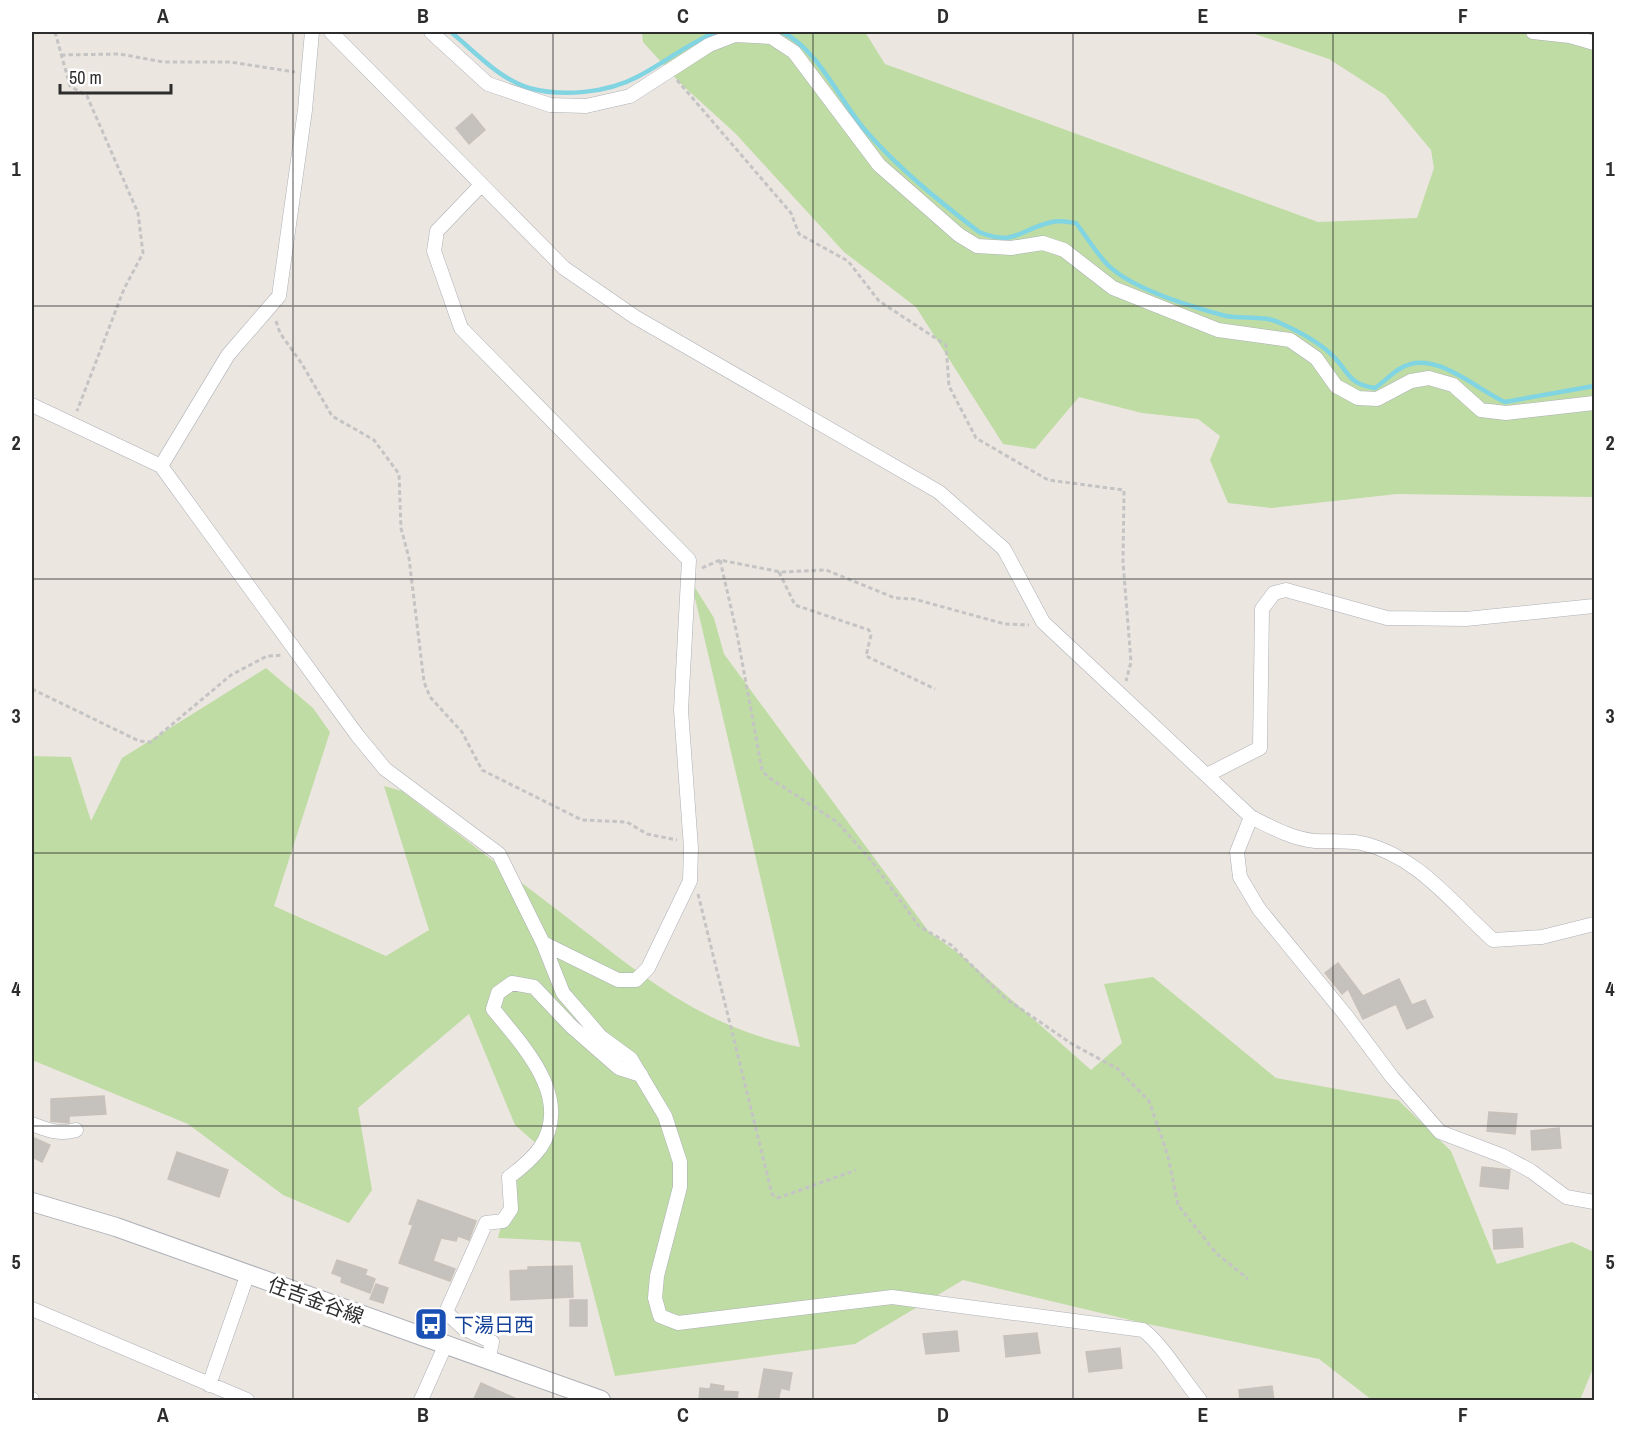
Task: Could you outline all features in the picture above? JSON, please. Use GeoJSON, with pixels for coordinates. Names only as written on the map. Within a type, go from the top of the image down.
{"type":"FeatureCollection","features":[{"type":"Feature","properties":{"kind":"main road","name":"住吉金谷線"},"geometry":{"type":"LineString","coordinates":[[32,1202],[116,1227],[247,1276],[601,1401]]}},
{"type":"Feature","properties":{"kind":"street"},"geometry":{"type":"LineString","coordinates":[[161,466],[228,355],[279,296],[312,32]]}},
{"type":"Feature","properties":{"kind":"street"},"geometry":{"type":"LineString","coordinates":[[331,32],[564,268],[627,310],[939,492],[1004,549],[1043,622],[1251,817],[1284,833],[1312,841],[1361,843],[1396,856],[1422,871],[1493,940],[1542,937],[1594,924]]}},
{"type":"Feature","properties":{"kind":"street"},"geometry":{"type":"LineString","coordinates":[[431,32],[488,84],[550,105],[586,106],[630,96],[709,45],[735,34],[771,38],[794,52],[879,165],[959,235],[977,246],[1011,248],[1043,243],[1064,250],[1104,282],[1124,292],[1218,330],[1290,340],[1316,358],[1336,386],[1358,398],[1377,399],[1411,381],[1429,378],[1453,385],[1481,410],[1498,412],[1594,403]]}},
{"type":"Feature","properties":{"kind":"street"},"geometry":{"type":"LineString","coordinates":[[1533,32],[1570,36],[1594,43]]}},
{"type":"Feature","properties":{"kind":"street"},"geometry":{"type":"LineString","coordinates":[[481,185],[437,231],[434,251],[461,328],[680,548],[689,560],[681,710],[690,840],[690,881],[648,968],[636,980],[618,980],[543,943]]}},
{"type":"Feature","properties":{"kind":"street"},"geometry":{"type":"LineString","coordinates":[[32,405],[161,466],[297,655],[385,769],[499,854],[543,943],[563,993],[601,1037],[632,1059],[665,1116],[680,1162],[680,1186],[657,1276],[654,1298],[660,1316],[678,1323],[892,1297],[1143,1330],[1155,1339],[1178,1374],[1200,1401]]}},
{"type":"Feature","properties":{"kind":"street"},"geometry":{"type":"LineString","coordinates":[[1207,775],[1260,748],[1262,609],[1274,592],[1286,590],[1388,618],[1466,620],[1594,606]]}},
{"type":"Feature","properties":{"kind":"street"},"geometry":{"type":"LineString","coordinates":[[1251,817],[1237,852],[1240,877],[1259,909],[1348,1018],[1392,1077],[1440,1132],[1503,1156],[1531,1171],[1566,1197],[1594,1202]]}},
{"type":"Feature","properties":{"kind":"street"},"geometry":{"type":"LineString","coordinates":[[488,1361],[492,1342],[463,1328],[446,1312],[486,1223],[503,1221],[511,1209],[509,1178],[541,1147],[550,1121],[551,1101],[545,1081],[529,1054],[493,1009],[498,993],[512,983],[534,987],[571,1026],[619,1068],[641,1075]]}},
{"type":"Feature","properties":{"kind":"street"},"geometry":{"type":"LineString","coordinates":[[32,1124],[49,1132],[67,1133],[76,1130]]}},
{"type":"Feature","properties":{"kind":"street"},"geometry":{"type":"LineString","coordinates":[[209,1385],[247,1276]]}},
{"type":"Feature","properties":{"kind":"street"},"geometry":{"type":"LineString","coordinates":[[32,1309],[247,1401]]}},
{"type":"Feature","properties":{"kind":"street"},"geometry":{"type":"LineString","coordinates":[[421,1401],[444,1346]]}},
{"type":"Feature","properties":{"kind":"path"},"geometry":{"type":"LineString","coordinates":[[55,32],[70,86],[87,96],[138,213],[144,253],[124,289],[72,423]]}},
{"type":"Feature","properties":{"kind":"path"},"geometry":{"type":"LineString","coordinates":[[61,55],[120,54],[163,62],[230,62],[308,75]]}},
{"type":"Feature","properties":{"kind":"path"},"geometry":{"type":"LineString","coordinates":[[670,71],[791,213],[799,234],[848,261],[879,301],[946,345],[950,386],[976,438],[1048,480],[1124,490],[1123,562],[1131,662],[1122,698]]}},
{"type":"Feature","properties":{"kind":"path"},"geometry":{"type":"LineString","coordinates":[[271,306],[280,333],[302,364],[332,416],[374,440],[399,474],[401,528],[409,558],[424,682],[430,698],[462,732],[482,770],[582,820],[627,822],[647,834],[668,840],[690,840]]}},
{"type":"Feature","properties":{"kind":"path"},"geometry":{"type":"LineString","coordinates":[[688,568],[702,568],[720,560],[779,572],[826,570],[896,598],[914,599],[1005,624],[1049,627]]}},
{"type":"Feature","properties":{"kind":"path"},"geometry":{"type":"LineString","coordinates":[[720,560],[741,652],[762,770],[768,777],[837,822],[870,859],[918,926],[951,945],[1005,998],[1072,1044],[1118,1069],[1149,1101],[1168,1156],[1178,1205],[1216,1253],[1248,1278]]}},
{"type":"Feature","properties":{"kind":"path"},"geometry":{"type":"LineString","coordinates":[[779,572],[795,605],[869,630],[871,635],[866,656],[935,689]]}},
{"type":"Feature","properties":{"kind":"path"},"geometry":{"type":"LineString","coordinates":[[32,689],[140,741],[151,742],[231,675],[267,656],[297,655]]}},
{"type":"Feature","properties":{"kind":"path"},"geometry":{"type":"LineString","coordinates":[[690,881],[696,885],[772,1194],[778,1198],[856,1170]]}},
{"type":"Feature","properties":{"kind":"green space"},"geometry":{"type":"Polygon","coordinates":[[[642,32],[865,32],[885,64],[1318,222],[1417,218],[1434,168],[1431,150],[1385,95],[1329,59],[1249,32],[1594,32],[1594,497],[1397,494],[1271,508],[1228,503],[1210,460],[1220,436],[1198,419],[1142,413],[1079,397],[1035,449],[1003,444],[916,307],[844,252],[735,133],[680,83],[643,42],[642,32]]]}},
{"type":"Feature","properties":{"kind":"green space"},"geometry":{"type":"Polygon","coordinates":[[[691,581],[714,618],[724,654],[929,932],[962,956],[1091,1070],[1122,1043],[1104,984],[1153,977],[1276,1078],[1398,1100],[1451,1151],[1497,1264],[1572,1242],[1594,1252],[1594,1366],[1580,1400],[1372,1400],[1319,1359],[1143,1323],[963,1280],[855,1344],[615,1376],[580,1242],[498,1238],[510,1187],[540,1147],[515,1125],[469,1014],[358,1108],[372,1190],[349,1223],[283,1195],[188,1124],[32,1060],[32,756],[71,757],[91,821],[122,758],[266,668],[313,708],[330,732],[274,906],[386,956],[429,930],[384,786],[402,791],[620,958],[674,996],[732,1026],[764,1038],[800,1047],[691,581]]]}},
{"type":"Feature","properties":{"kind":"building"},"geometry":{"type":"Polygon","coordinates":[[[472,114],[485,130],[469,144],[456,128],[472,114]]]}},
{"type":"Feature","properties":{"kind":"building"},"geometry":{"type":"Polygon","coordinates":[[[1338,963],[1363,996],[1399,979],[1412,1005],[1425,1000],[1433,1017],[1407,1029],[1396,1004],[1363,1019],[1348,989],[1342,994],[1325,973],[1338,963]]]}},
{"type":"Feature","properties":{"kind":"building"},"geometry":{"type":"Polygon","coordinates":[[[104,1096],[106,1114],[69,1116],[69,1123],[51,1121],[51,1099],[104,1096]]]}},
{"type":"Feature","properties":{"kind":"building"},"geometry":{"type":"Polygon","coordinates":[[[1489,1112],[1517,1114],[1515,1134],[1487,1131],[1489,1112]]]}},
{"type":"Feature","properties":{"kind":"building"},"geometry":{"type":"Polygon","coordinates":[[[1559,1128],[1561,1148],[1532,1150],[1531,1131],[1559,1128]]]}},
{"type":"Feature","properties":{"kind":"building"},"geometry":{"type":"Polygon","coordinates":[[[32,1137],[50,1145],[42,1162],[32,1157],[32,1137]]]}},
{"type":"Feature","properties":{"kind":"building"},"geometry":{"type":"Polygon","coordinates":[[[177,1152],[228,1170],[219,1197],[168,1179],[177,1152]]]}},
{"type":"Feature","properties":{"kind":"building"},"geometry":{"type":"Polygon","coordinates":[[[1482,1167],[1510,1170],[1508,1189],[1480,1186],[1482,1167]]]}},
{"type":"Feature","properties":{"kind":"building"},"geometry":{"type":"Polygon","coordinates":[[[418,1200],[476,1221],[469,1240],[458,1236],[456,1241],[441,1238],[433,1261],[455,1269],[450,1281],[399,1263],[413,1225],[409,1224],[418,1200]]]}},
{"type":"Feature","properties":{"kind":"building"},"geometry":{"type":"Polygon","coordinates":[[[1522,1228],[1523,1247],[1494,1249],[1493,1230],[1522,1228]]]}},
{"type":"Feature","properties":{"kind":"building"},"geometry":{"type":"Polygon","coordinates":[[[337,1260],[367,1270],[365,1275],[375,1279],[370,1293],[341,1282],[342,1277],[332,1273],[337,1260]]]}},
{"type":"Feature","properties":{"kind":"building"},"geometry":{"type":"Polygon","coordinates":[[[572,1266],[573,1297],[511,1300],[510,1271],[528,1270],[528,1267],[572,1266]]]}},
{"type":"Feature","properties":{"kind":"building"},"geometry":{"type":"Polygon","coordinates":[[[376,1284],[388,1288],[383,1303],[370,1299],[376,1284]]]}},
{"type":"Feature","properties":{"kind":"building"},"geometry":{"type":"Polygon","coordinates":[[[570,1300],[587,1300],[587,1326],[570,1326],[570,1300]]]}},
{"type":"Feature","properties":{"kind":"building"},"geometry":{"type":"Polygon","coordinates":[[[957,1331],[959,1351],[926,1354],[923,1334],[957,1331]]]}},
{"type":"Feature","properties":{"kind":"building"},"geometry":{"type":"Polygon","coordinates":[[[1037,1333],[1040,1353],[1006,1357],[1004,1336],[1037,1333]]]}},
{"type":"Feature","properties":{"kind":"building"},"geometry":{"type":"Polygon","coordinates":[[[1120,1348],[1122,1368],[1089,1372],[1086,1352],[1120,1348]]]}},
{"type":"Feature","properties":{"kind":"building"},"geometry":{"type":"Polygon","coordinates":[[[764,1369],[792,1373],[789,1390],[781,1388],[778,1401],[758,1401],[764,1369]]]}},
{"type":"Feature","properties":{"kind":"building"},"geometry":{"type":"Polygon","coordinates":[[[481,1383],[521,1401],[473,1401],[481,1383]]]}},
{"type":"Feature","properties":{"kind":"building"},"geometry":{"type":"Polygon","coordinates":[[[711,1384],[724,1386],[723,1391],[738,1392],[737,1401],[699,1401],[700,1388],[710,1389],[711,1384]]]}},
{"type":"Feature","properties":{"kind":"building"},"geometry":{"type":"Polygon","coordinates":[[[1272,1386],[1274,1401],[1240,1401],[1239,1390],[1272,1386]]]}},
{"type":"Feature","properties":{"kind":"waterway"},"geometry":{"type":"LineString","coordinates":[[451,32],[487,64],[518,84],[542,91],[570,93],[598,90],[625,82],[716,32]]}},
{"type":"Feature","properties":{"kind":"waterway"},"geometry":{"type":"LineString","coordinates":[[782,32],[807,50],[865,130],[892,158],[979,232],[1001,238],[1017,235],[1052,222],[1076,223],[1106,263],[1130,281],[1162,296],[1226,316],[1268,319],[1280,323],[1320,345],[1337,360],[1349,376],[1366,386],[1375,388],[1394,372],[1414,363],[1427,363],[1441,367],[1505,402],[1594,386]]}},
{"type":"Feature","properties":{"kind":"place","name":"下湯日西"},"geometry":{"type":"Point","coordinates":[431,1324]}}]}
